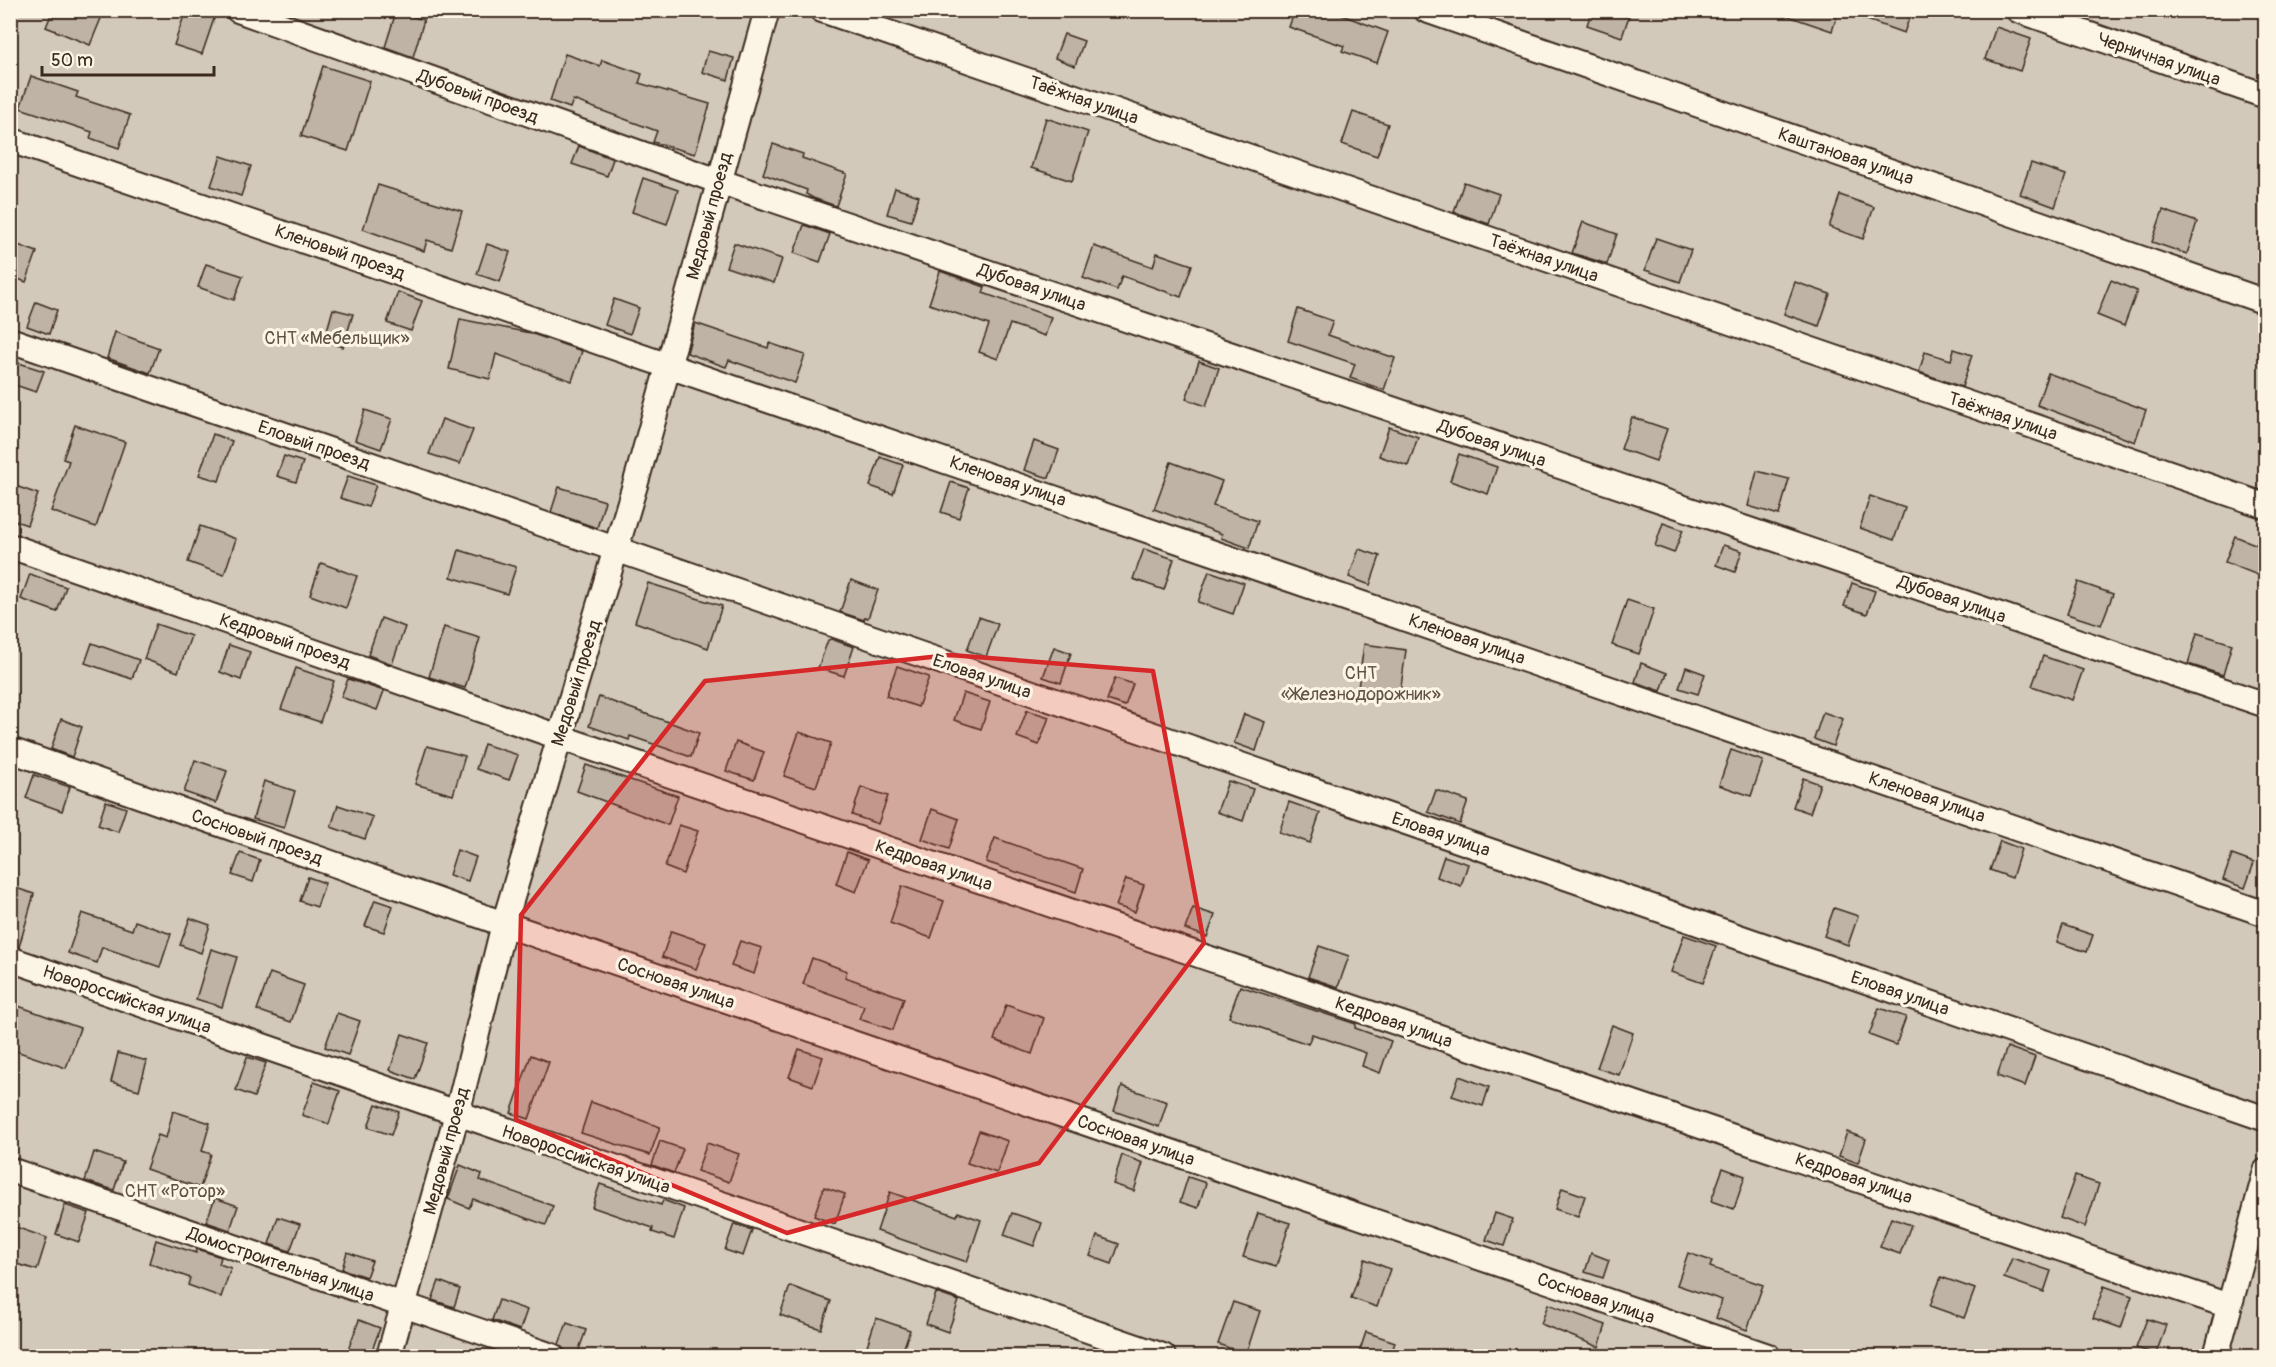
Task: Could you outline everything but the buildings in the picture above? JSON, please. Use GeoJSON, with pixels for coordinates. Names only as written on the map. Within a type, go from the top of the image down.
{"type":"FeatureCollection","features":[{"type":"Feature","properties":{"kind":"street","name":"Дубовый проезд"},"geometry":{"type":"LineString","coordinates":[[238,10],[718,181]]}},
{"type":"Feature","properties":{"kind":"street","name":"Медовый проезд"},"geometry":{"type":"LineString","coordinates":[[389,1356],[457,1114],[504,924],[617,550],[767,10]]}},
{"type":"Feature","properties":{"kind":"street","name":"Таёжная улица"},"geometry":{"type":"LineString","coordinates":[[822,10],[2265,506]]}},
{"type":"Feature","properties":{"kind":"street","name":"Каштановая улица"},"geometry":{"type":"LineString","coordinates":[[1426,10],[2265,302]]}},
{"type":"Feature","properties":{"kind":"street","name":"Черничная улица"},"geometry":{"type":"LineString","coordinates":[[2018,10],[2265,96]]}},
{"type":"Feature","properties":{"kind":"street","name":"Кленовый проезд"},"geometry":{"type":"LineString","coordinates":[[10,140],[669,364]]}},
{"type":"Feature","properties":{"kind":"street","name":"Дубовая улица"},"geometry":{"type":"LineString","coordinates":[[718,181],[2265,705]]}},
{"type":"Feature","properties":{"kind":"street","name":"Еловый проезд"},"geometry":{"type":"LineString","coordinates":[[10,340],[617,550]]}},
{"type":"Feature","properties":{"kind":"street","name":"Кленовая улица"},"geometry":{"type":"LineString","coordinates":[[669,364],[2265,914]]}},
{"type":"Feature","properties":{"kind":"street","name":"Кедровый проезд"},"geometry":{"type":"LineString","coordinates":[[10,546],[559,737]]}},
{"type":"Feature","properties":{"kind":"street","name":"Еловая улица"},"geometry":{"type":"LineString","coordinates":[[617,550],[2265,1119]]}},
{"type":"Feature","properties":{"kind":"street","name":"Кедровая улица"},"geometry":{"type":"LineString","coordinates":[[559,737],[2229,1306]]}},
{"type":"Feature","properties":{"kind":"street","name":"Сосновый проезд"},"geometry":{"type":"LineString","coordinates":[[10,750],[504,924]]}},
{"type":"Feature","properties":{"kind":"street","name":"Сосновая улица"},"geometry":{"type":"LineString","coordinates":[[504,924],[1768,1356]]}},
{"type":"Feature","properties":{"kind":"street","name":"Новороссийская улица"},"geometry":{"type":"LineString","coordinates":[[10,958],[1163,1356]]}},
{"type":"Feature","properties":{"kind":"street","name":"Домостроительная улица"},"geometry":{"type":"LineString","coordinates":[[10,1170],[552,1356]]}},
{"type":"Feature","properties":{"kind":"street"},"geometry":{"type":"LineString","coordinates":[[2216,1356],[2265,1175]]}},
{"type":"Feature","properties":{"kind":"highlighted area"},"geometry":{"type":"Polygon","coordinates":[[[950,655],[1153,671],[1204,943],[1039,1163],[787,1233],[516,1120],[521,915],[705,681],[950,655]]]}},
{"type":"Feature","properties":{"kind":"green space","name":"СНТ «Железнодорожник»"},"geometry":{"type":"Polygon","coordinates":[[[10,11],[2265,11],[2265,1356],[11,1356],[10,11]]]}},
{"type":"Feature","properties":{"kind":"park label","name":"СНТ «Мебельщик»"},"geometry":{"type":"Point","coordinates":[337,338]}},
{"type":"Feature","properties":{"kind":"park label","name":"СНТ «Ротор»"},"geometry":{"type":"Point","coordinates":[175,1191]}}]}
